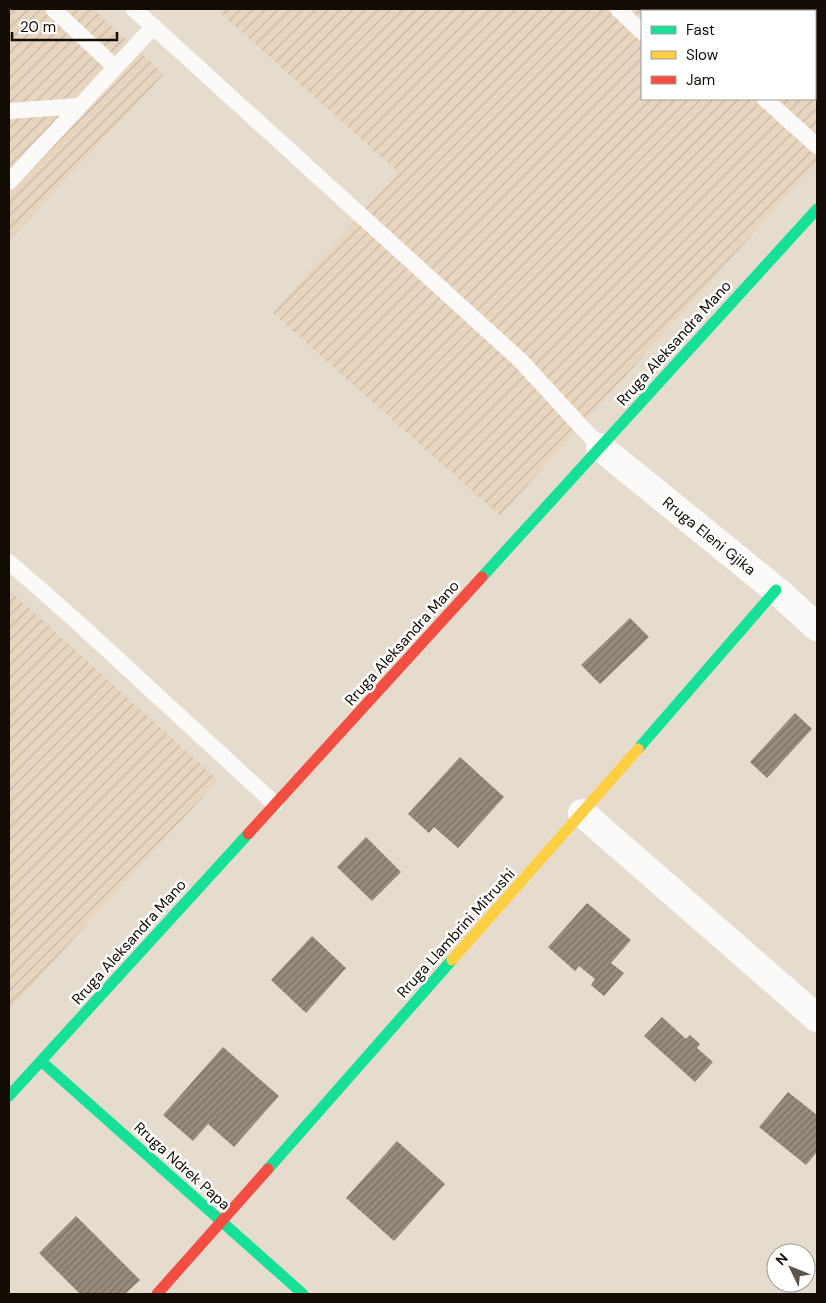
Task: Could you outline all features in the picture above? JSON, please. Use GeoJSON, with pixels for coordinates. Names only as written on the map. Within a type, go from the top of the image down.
{"type":"FeatureCollection","features":[{"type":"Feature","properties":{"kind":"street","name":"Rruga Aleksandra Mano"},"geometry":{"type":"LineString","coordinates":[[9,1096],[817,209]]}},
{"type":"Feature","properties":{"kind":"street","name":"Rruga Eleni Gjika"},"geometry":{"type":"LineString","coordinates":[[600,447],[776,590],[817,627]]}},
{"type":"Feature","properties":{"kind":"street","name":"Rruga Llambrini Mitrushi"},"geometry":{"type":"LineString","coordinates":[[157,1294],[582,813],[776,590]]}},
{"type":"Feature","properties":{"kind":"street"},"geometry":{"type":"LineString","coordinates":[[582,813],[817,1018]]}},
{"type":"Feature","properties":{"kind":"street","name":"Rruga Ndrek Papa"},"geometry":{"type":"LineString","coordinates":[[41,1060],[303,1294]]}},
{"type":"Feature","properties":{"kind":"lane"},"geometry":{"type":"LineString","coordinates":[[53,9],[115,67]]}},
{"type":"Feature","properties":{"kind":"lane"},"geometry":{"type":"LineString","coordinates":[[134,9],[521,361],[600,447]]}},
{"type":"Feature","properties":{"kind":"lane"},"geometry":{"type":"LineString","coordinates":[[618,9],[641,31]]}},
{"type":"Feature","properties":{"kind":"lane"},"geometry":{"type":"LineString","coordinates":[[9,182],[154,26]]}},
{"type":"Feature","properties":{"kind":"lane"},"geometry":{"type":"LineString","coordinates":[[766,100],[817,146]]}},
{"type":"Feature","properties":{"kind":"lane"},"geometry":{"type":"LineString","coordinates":[[9,111],[79,106]]}},
{"type":"Feature","properties":{"kind":"lane"},"geometry":{"type":"LineString","coordinates":[[9,562],[74,619],[275,804]]}},
{"type":"Feature","properties":{"kind":"shaded area"},"geometry":{"type":"Polygon","coordinates":[[[9,9],[93,9],[164,74],[9,241],[9,9]]]}},
{"type":"Feature","properties":{"kind":"shaded area"},"geometry":{"type":"Polygon","coordinates":[[[216,9],[817,9],[817,162],[500,516],[273,313],[398,172],[216,9]]]}},
{"type":"Feature","properties":{"kind":"shaded area"},"geometry":{"type":"Polygon","coordinates":[[[9,590],[218,780],[9,1010],[9,590]]]}},
{"type":"Feature","properties":{"kind":"building"},"geometry":{"type":"Polygon","coordinates":[[[630,618],[649,637],[600,684],[581,665],[630,618]]]}},
{"type":"Feature","properties":{"kind":"building"},"geometry":{"type":"Polygon","coordinates":[[[795,713],[812,729],[767,778],[750,762],[795,713]]]}},
{"type":"Feature","properties":{"kind":"building"},"geometry":{"type":"Polygon","coordinates":[[[460,757],[504,797],[458,848],[434,827],[429,833],[408,814],[460,757]]]}},
{"type":"Feature","properties":{"kind":"building"},"geometry":{"type":"Polygon","coordinates":[[[366,837],[401,872],[372,901],[337,867],[366,837]]]}},
{"type":"Feature","properties":{"kind":"building"},"geometry":{"type":"Polygon","coordinates":[[[587,903],[631,940],[611,963],[624,973],[604,996],[591,985],[595,979],[579,966],[575,971],[548,947],[587,903]]]}},
{"type":"Feature","properties":{"kind":"building"},"geometry":{"type":"Polygon","coordinates":[[[312,936],[346,968],[306,1013],[271,980],[312,936]]]}},
{"type":"Feature","properties":{"kind":"building"},"geometry":{"type":"Polygon","coordinates":[[[662,1017],[686,1039],[690,1035],[700,1044],[697,1048],[713,1062],[695,1082],[644,1036],[662,1017]]]}},
{"type":"Feature","properties":{"kind":"building"},"geometry":{"type":"Polygon","coordinates":[[[223,1047],[279,1096],[234,1147],[208,1124],[193,1141],[163,1115],[223,1047]]]}},
{"type":"Feature","properties":{"kind":"building"},"geometry":{"type":"Polygon","coordinates":[[[788,1092],[817,1115],[817,1152],[806,1165],[759,1127],[788,1092]]]}},
{"type":"Feature","properties":{"kind":"building"},"geometry":{"type":"Polygon","coordinates":[[[397,1141],[445,1184],[394,1241],[346,1198],[397,1141]]]}},
{"type":"Feature","properties":{"kind":"building"},"geometry":{"type":"Polygon","coordinates":[[[76,1216],[140,1280],[125,1294],[80,1294],[39,1253],[76,1216]]]}},
{"type":"Feature","properties":{"kind":"traffic: fast"},"geometry":{"type":"LineString","coordinates":[[482,577],[817,209]]}},
{"type":"Feature","properties":{"kind":"traffic: fast"},"geometry":{"type":"LineString","coordinates":[[638,749],[776,590]]}},
{"type":"Feature","properties":{"kind":"traffic: fast"},"geometry":{"type":"LineString","coordinates":[[9,1096],[248,834]]}},
{"type":"Feature","properties":{"kind":"traffic: fast"},"geometry":{"type":"LineString","coordinates":[[268,1169],[452,960]]}},
{"type":"Feature","properties":{"kind":"traffic: fast"},"geometry":{"type":"LineString","coordinates":[[41,1061],[303,1294]]}},
{"type":"Feature","properties":{"kind":"traffic: slow"},"geometry":{"type":"LineString","coordinates":[[452,960],[638,749]]}},
{"type":"Feature","properties":{"kind":"traffic: jam"},"geometry":{"type":"LineString","coordinates":[[248,834],[482,577]]}},
{"type":"Feature","properties":{"kind":"traffic: jam"},"geometry":{"type":"LineString","coordinates":[[157,1294],[268,1169]]}}]}
